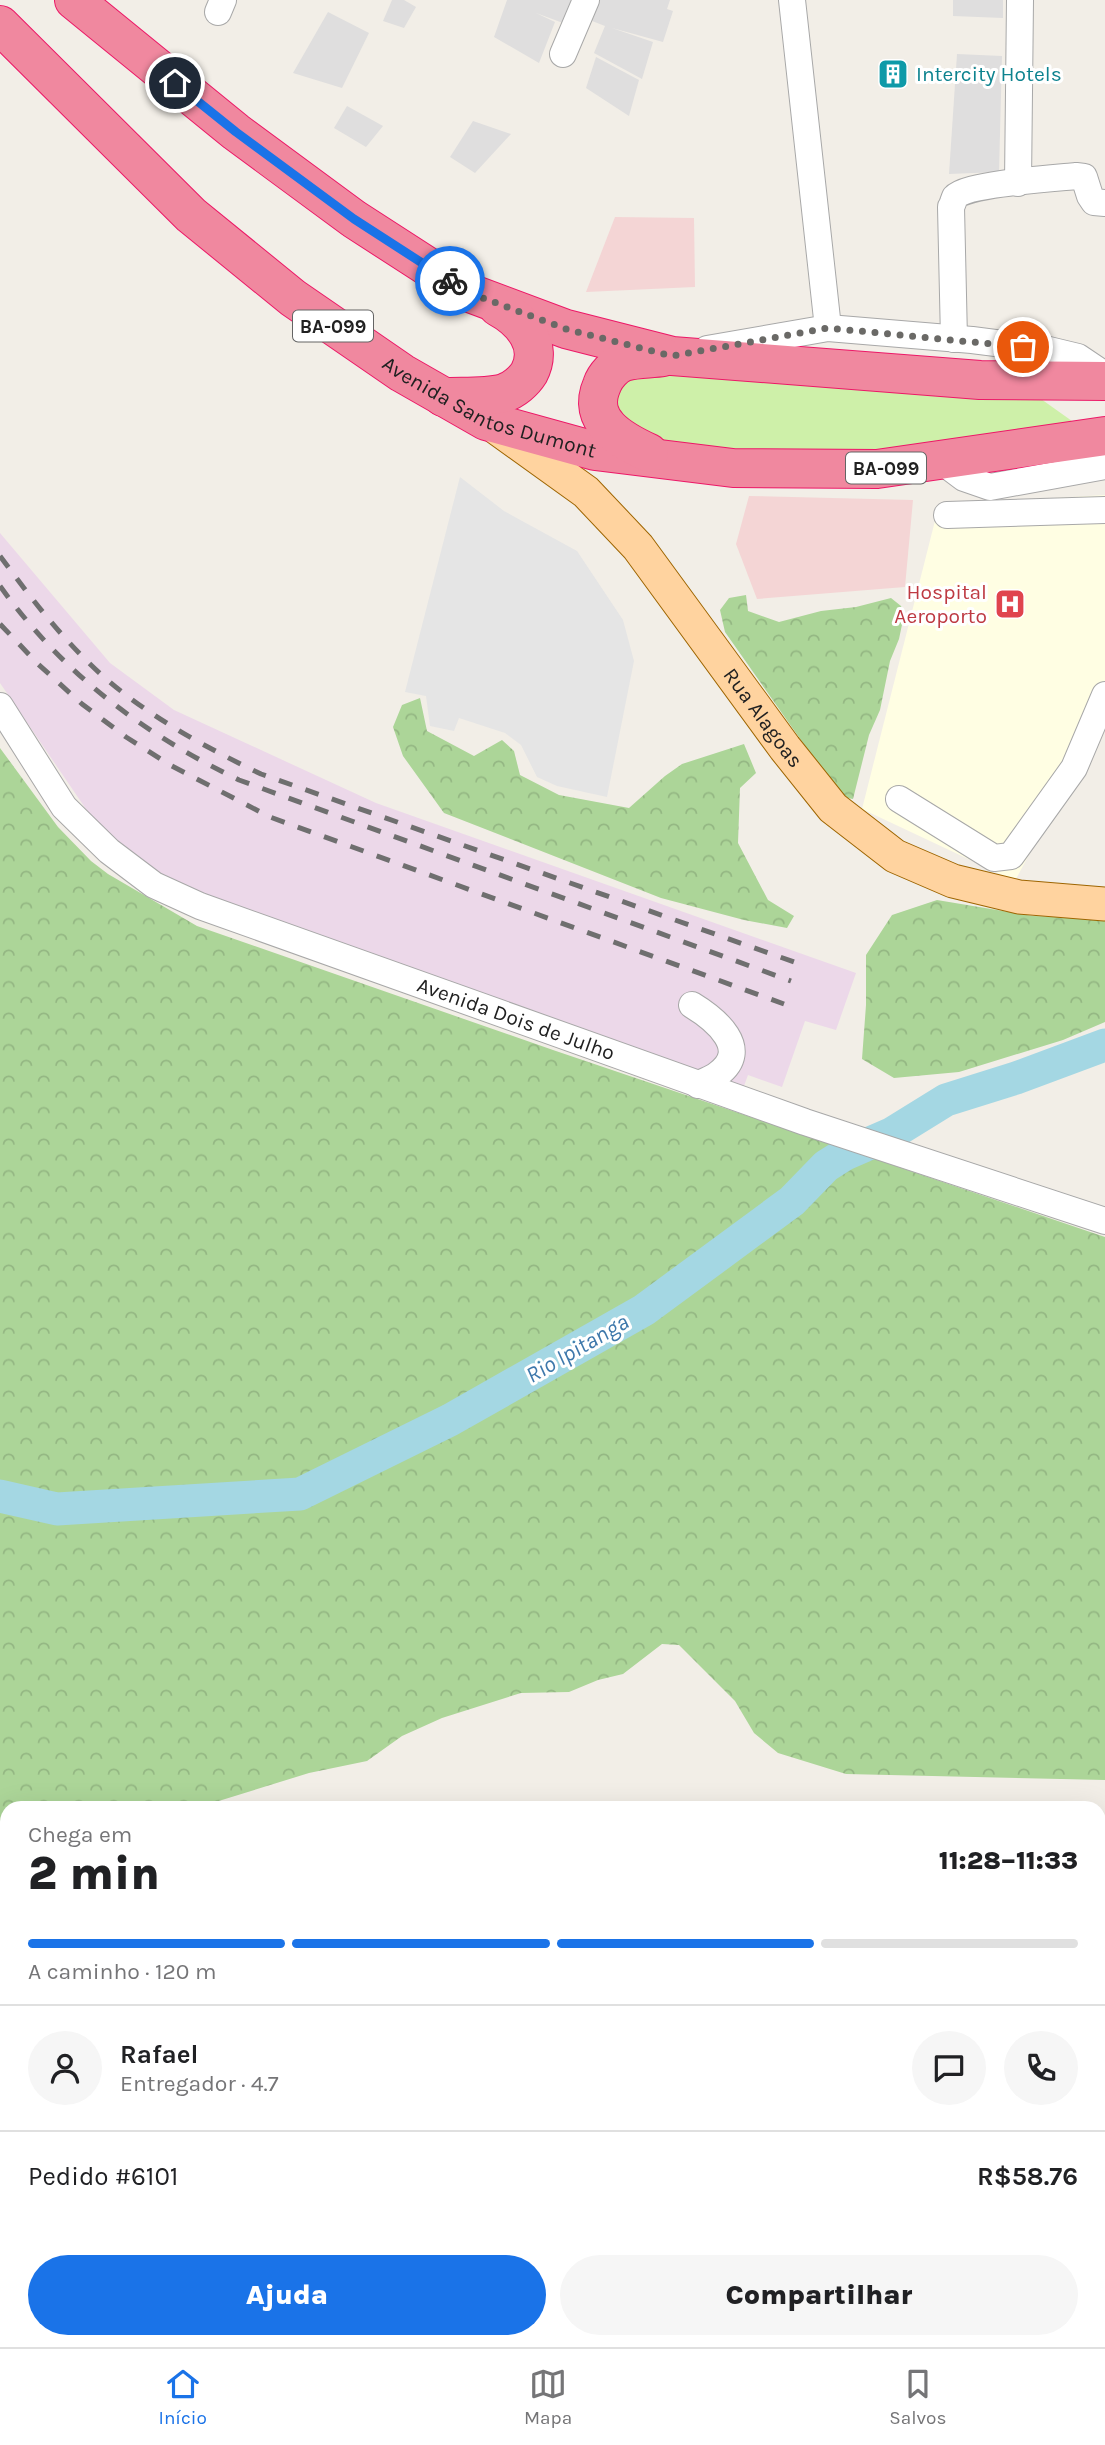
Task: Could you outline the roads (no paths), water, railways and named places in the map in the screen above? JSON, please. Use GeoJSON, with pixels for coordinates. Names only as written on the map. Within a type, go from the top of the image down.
{"type":"FeatureCollection","features":[{"type":"Feature","properties":{"kind":"highway"},"geometry":{"type":"LineString","coordinates":[[74,0],[236,132],[354,219],[467,292],[517,319],[533,345],[534,363],[524,380],[506,393],[443,397]]}},
{"type":"Feature","properties":{"kind":"highway","name":"Avenida Santos Dumont"},"geometry":{"type":"LineString","coordinates":[[0,25],[191,215],[293,299],[402,373],[486,421],[595,451],[733,468],[877,469],[1105,436]]}},
{"type":"Feature","properties":{"kind":"highway"},"geometry":{"type":"LineString","coordinates":[[467,292],[566,329],[672,356],[980,380],[1105,381]]}},
{"type":"Feature","properties":{"kind":"highway"},"geometry":{"type":"LineString","coordinates":[[665,459],[637,447],[612,431],[599,414],[597,397],[605,377],[622,362],[672,356]]}},
{"type":"Feature","properties":{"kind":"main road","name":"Rua Alagoas"},"geometry":{"type":"LineString","coordinates":[[486,421],[586,492],[638,547],[785,748],[833,808],[884,848],[895,856],[953,880],[1018,897],[1105,904]]}},
{"type":"Feature","properties":{"kind":"street"},"geometry":{"type":"LineString","coordinates":[[563,54],[586,0]]}},
{"type":"Feature","properties":{"kind":"street"},"geometry":{"type":"LineString","coordinates":[[792,0],[828,328]]}},
{"type":"Feature","properties":{"kind":"street"},"geometry":{"type":"LineString","coordinates":[[1018,183],[1020,0]]}},
{"type":"Feature","properties":{"kind":"street"},"geometry":{"type":"LineString","coordinates":[[954,339],[951,207],[954,198],[962,192],[979,188],[1076,176],[1084,177],[1094,202],[1105,204]]}},
{"type":"Feature","properties":{"kind":"street"},"geometry":{"type":"LineString","coordinates":[[672,356],[828,328],[1049,350],[1078,357],[1105,376]]}},
{"type":"Feature","properties":{"kind":"street"},"geometry":{"type":"LineString","coordinates":[[940,460],[964,478],[990,487],[1105,466]]}},
{"type":"Feature","properties":{"kind":"street"},"geometry":{"type":"LineString","coordinates":[[947,515],[1105,510]]}},
{"type":"Feature","properties":{"kind":"street"},"geometry":{"type":"LineString","coordinates":[[899,799],[995,858],[1011,856],[1074,768],[1105,695]]}},
{"type":"Feature","properties":{"kind":"street","name":"Avenida Dois de Julho"},"geometry":{"type":"LineString","coordinates":[[0,706],[64,807],[109,851],[154,885],[264,930],[698,1085],[1105,1221]]}},
{"type":"Feature","properties":{"kind":"street"},"geometry":{"type":"LineString","coordinates":[[692,1005],[710,1016],[723,1029],[732,1048],[729,1062],[719,1074],[698,1085]]}},
{"type":"Feature","properties":{"kind":"waterway","name":"Rio Ipitanga"},"geometry":{"type":"LineString","coordinates":[[0,1496],[57,1509],[300,1494],[450,1420],[644,1310],[792,1201],[826,1166],[845,1154],[891,1134],[946,1100],[1105,1045]]}},
{"type":"Feature","properties":{"kind":"railway"},"geometry":{"type":"LineString","coordinates":[[0,556],[54,625],[109,681],[171,726],[238,763],[261,774],[797,963]]}},
{"type":"Feature","properties":{"kind":"railway"},"geometry":{"type":"LineString","coordinates":[[0,586],[50,647],[107,698],[170,742],[239,780],[791,981]]}},
{"type":"Feature","properties":{"kind":"railway"},"geometry":{"type":"LineString","coordinates":[[0,624],[82,704],[126,737],[170,765],[270,817],[784,1004]]}},
{"type":"Feature","properties":{"kind":"place","name":"Intercity Hotels"},"geometry":{"type":"Point","coordinates":[893,74]}},
{"type":"Feature","properties":{"kind":"place","name":"Hospital Aeroporto"},"geometry":{"type":"Point","coordinates":[1010,604]}}]}
